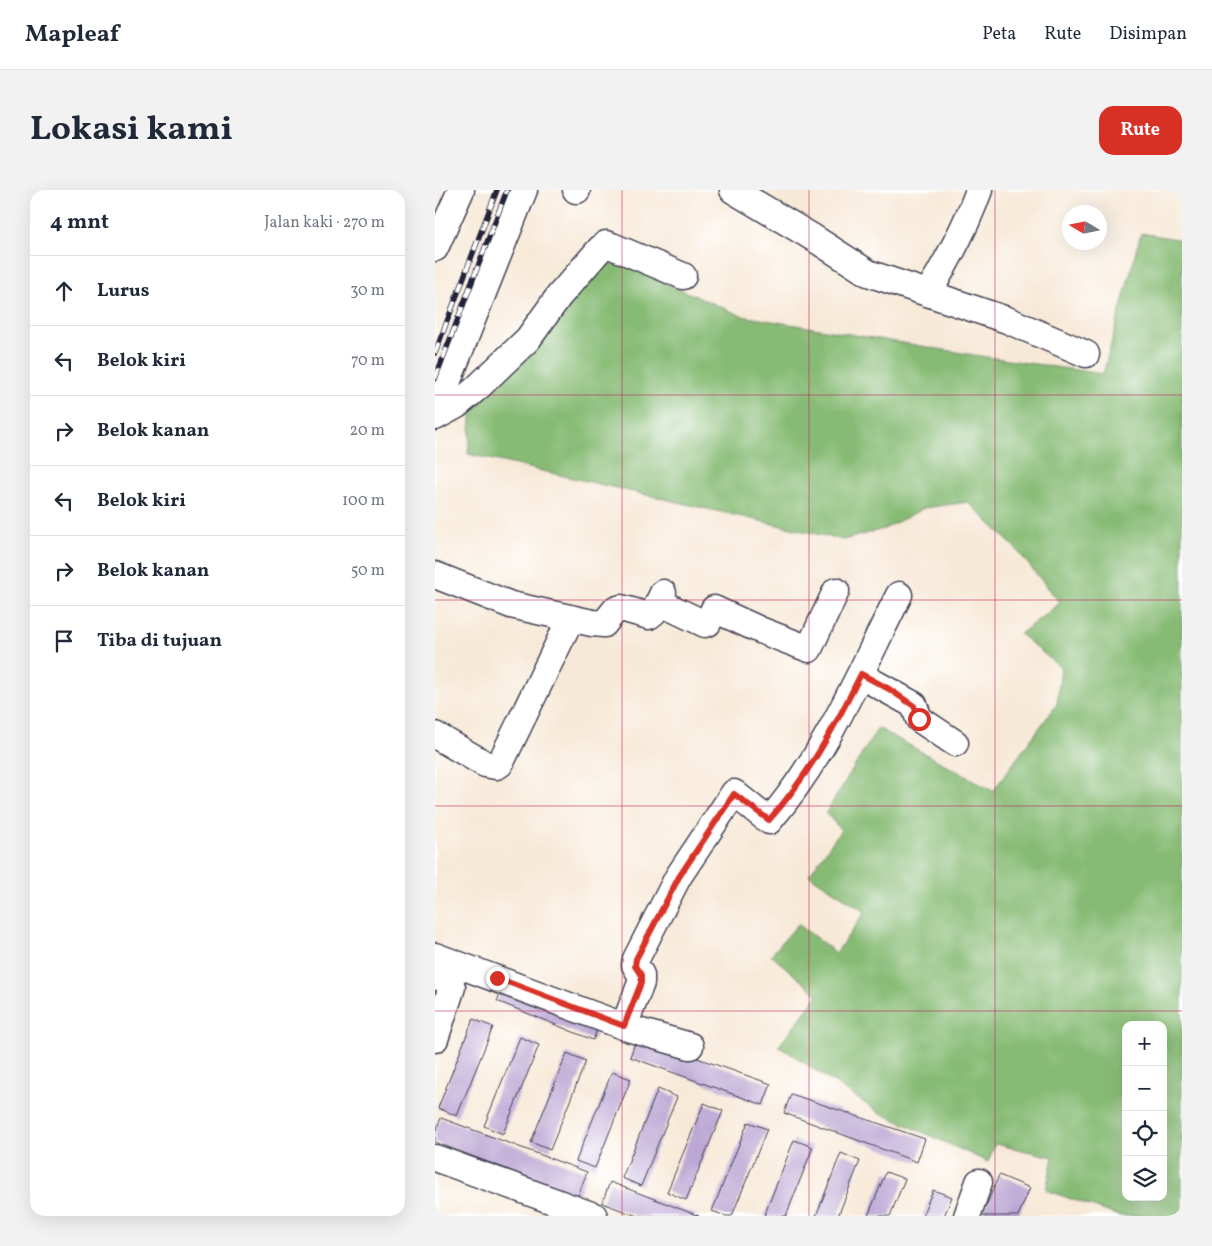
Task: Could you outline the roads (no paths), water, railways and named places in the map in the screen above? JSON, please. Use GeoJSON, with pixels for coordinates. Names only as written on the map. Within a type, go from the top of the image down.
{"type":"FeatureCollection","features":[{"type":"Feature","properties":{"kind":"street"},"geometry":{"type":"LineString","coordinates":[[435,248],[461,190]]}},
{"type":"Feature","properties":{"kind":"street"},"geometry":{"type":"LineString","coordinates":[[435,412],[525,190]]}},
{"type":"Feature","properties":{"kind":"street"},"geometry":{"type":"LineString","coordinates":[[733,190],[868,273],[1007,320],[1086,354]]}},
{"type":"Feature","properties":{"kind":"street"},"geometry":{"type":"LineString","coordinates":[[928,293],[955,248],[971,215],[979,190]]}},
{"type":"Feature","properties":{"kind":"street"},"geometry":{"type":"LineString","coordinates":[[435,417],[457,405],[527,339],[559,296],[606,244],[683,276]]}},
{"type":"Feature","properties":{"kind":"street"},"geometry":{"type":"LineString","coordinates":[[435,575],[511,604],[603,624],[615,610],[621,608],[649,616],[654,612],[661,598],[705,624],[709,623],[715,609],[809,650],[836,591]]}},
{"type":"Feature","properties":{"kind":"street"},"geometry":{"type":"LineString","coordinates":[[624,1026],[641,983],[641,975],[635,966],[636,959],[679,877],[734,794],[769,820],[807,769],[842,711],[899,595]]}},
{"type":"Feature","properties":{"kind":"street"},"geometry":{"type":"LineString","coordinates":[[435,735],[485,764],[496,766],[500,764],[571,618]]}},
{"type":"Feature","properties":{"kind":"street"},"geometry":{"type":"LineString","coordinates":[[861,674],[889,689],[914,706],[919,719],[955,743]]}},
{"type":"Feature","properties":{"kind":"street"},"geometry":{"type":"LineString","coordinates":[[435,956],[624,1026],[690,1046]]}},
{"type":"Feature","properties":{"kind":"street"},"geometry":{"type":"LineString","coordinates":[[435,976],[450,981],[452,986],[435,1039]]}},
{"type":"Feature","properties":{"kind":"street"},"geometry":{"type":"LineString","coordinates":[[435,1158],[594,1216]]}},
{"type":"Feature","properties":{"kind":"street"},"geometry":{"type":"LineString","coordinates":[[967,1216],[979,1182]]}},
{"type":"Feature","properties":{"kind":"railway"},"geometry":{"type":"LineString","coordinates":[[435,353],[497,190]]}},
{"type":"Feature","properties":{"kind":"railway"},"geometry":{"type":"LineString","coordinates":[[435,379],[507,190]]}}]}
